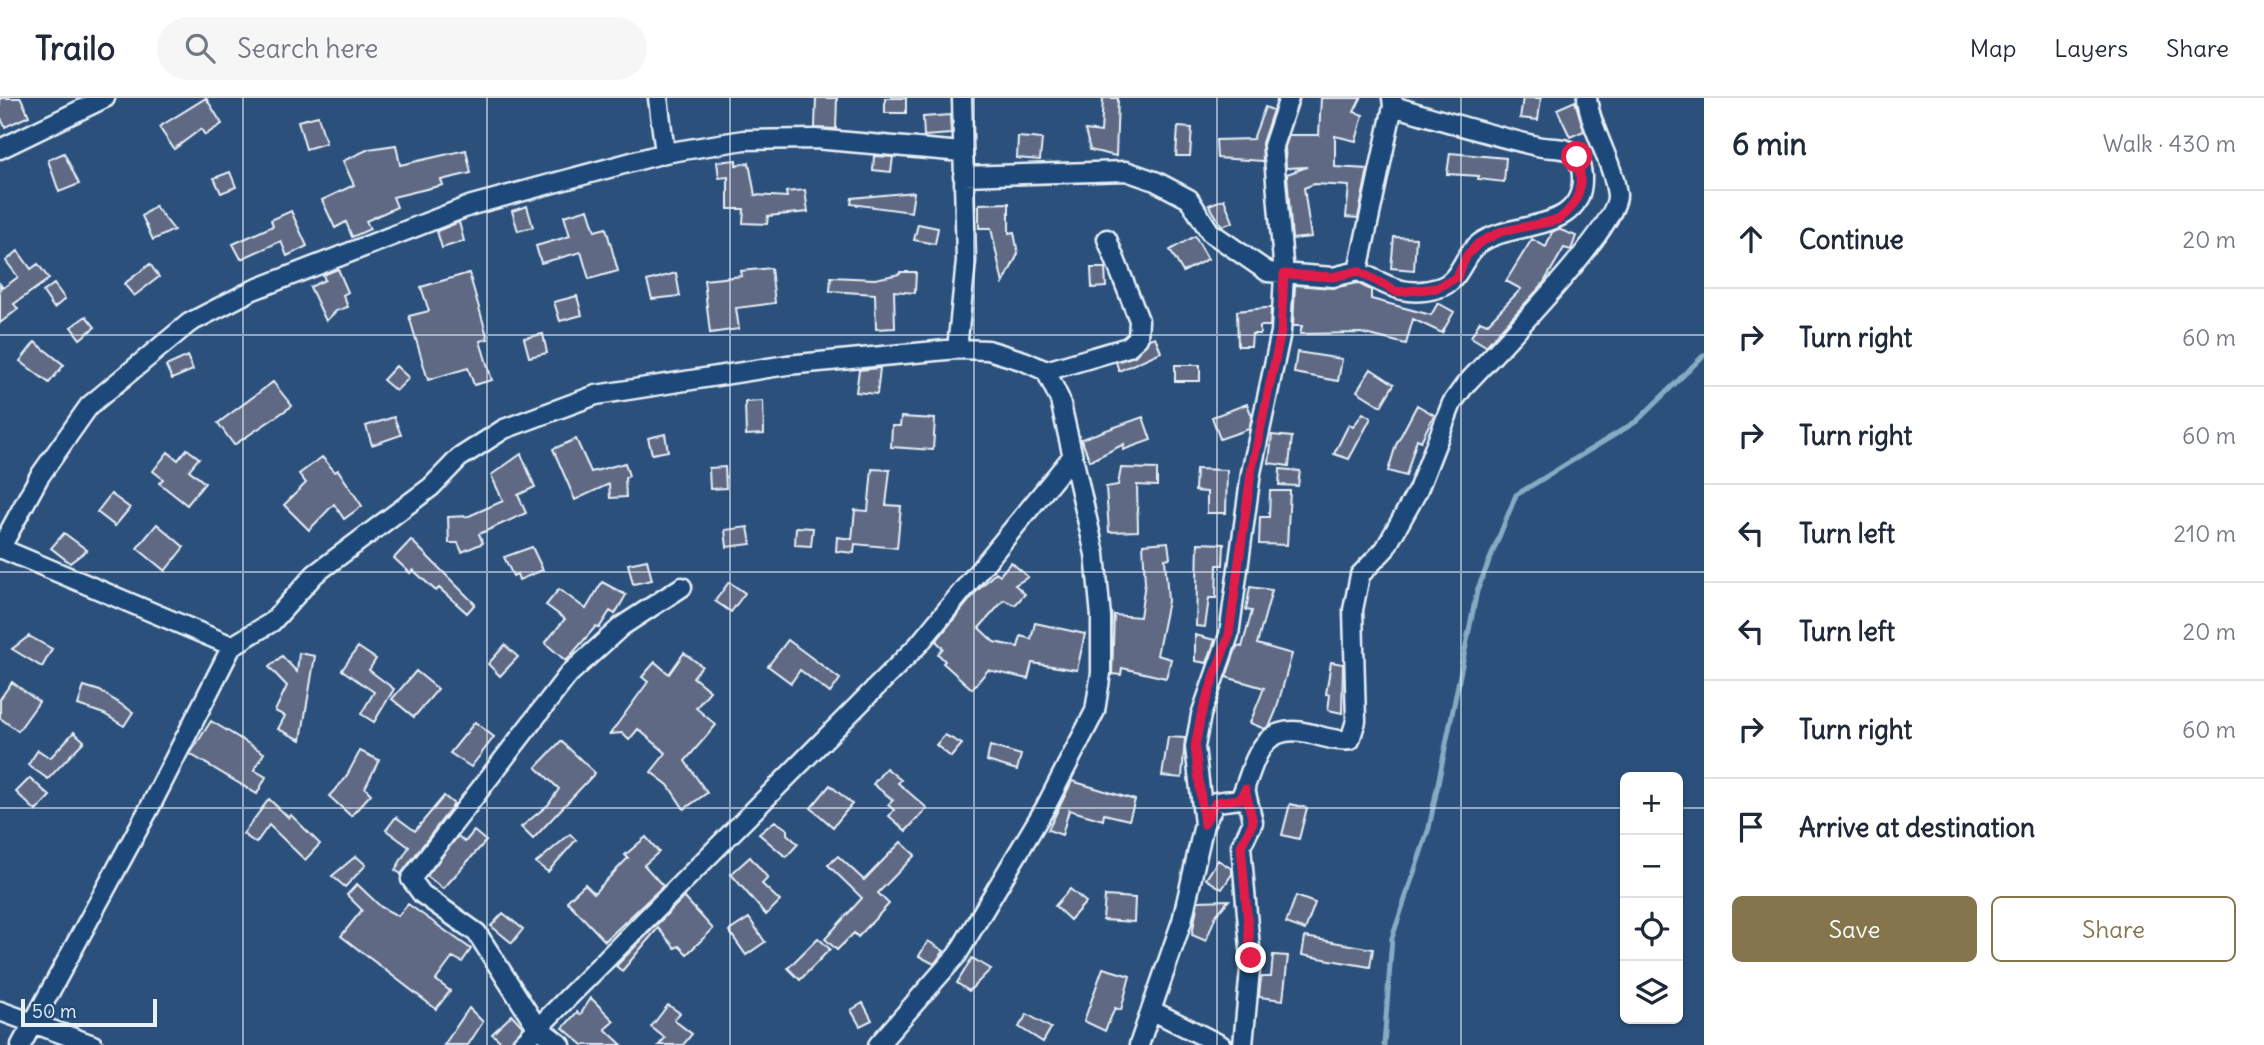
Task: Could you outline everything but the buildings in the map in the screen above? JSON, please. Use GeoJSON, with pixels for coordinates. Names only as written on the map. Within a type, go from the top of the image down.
{"type":"FeatureCollection","features":[{"type":"Feature","properties":{"kind":"street"},"geometry":{"type":"LineString","coordinates":[[0,149],[106,98]]}},
{"type":"Feature","properties":{"kind":"street"},"geometry":{"type":"LineString","coordinates":[[658,98],[664,153]]}},
{"type":"Feature","properties":{"kind":"street"},"geometry":{"type":"LineString","coordinates":[[957,349],[966,261],[962,98]]}},
{"type":"Feature","properties":{"kind":"street"},"geometry":{"type":"LineString","coordinates":[[1204,824],[1195,747],[1201,715],[1229,635],[1251,473],[1281,332],[1284,274],[1273,146],[1289,98]]}},
{"type":"Feature","properties":{"kind":"street"},"geometry":{"type":"LineString","coordinates":[[1139,1045],[1182,921],[1204,824],[1216,802],[1240,799],[1247,775],[1259,750],[1272,736],[1298,731],[1350,740],[1356,721],[1353,610],[1360,575],[1385,549],[1418,490],[1452,403],[1465,385],[1563,278],[1611,215],[1617,197],[1587,98]]}},
{"type":"Feature","properties":{"kind":"street"},"geometry":{"type":"LineString","coordinates":[[963,176],[1073,170],[1126,171],[1155,181],[1189,199],[1210,232],[1268,272],[1333,277],[1358,271],[1397,292],[1437,288],[1457,277],[1467,255],[1479,243],[1500,232],[1558,220],[1578,199],[1581,185],[1577,157],[1571,151],[1539,147],[1392,102],[1358,271]]}},
{"type":"Feature","properties":{"kind":"street"},"geometry":{"type":"LineString","coordinates":[[232,646],[0,548],[39,477],[89,406],[188,323],[253,290],[472,205],[664,153],[744,140],[815,139],[962,152]]}},
{"type":"Feature","properties":{"kind":"street"},"geometry":{"type":"LineString","coordinates":[[22,1045],[150,807],[232,646],[272,622],[315,574],[431,487],[459,458],[504,429],[536,415],[596,395],[640,386],[787,365],[957,349],[988,350],[1046,371],[1128,347],[1138,338],[1139,320],[1107,239]]}},
{"type":"Feature","properties":{"kind":"street"},"geometry":{"type":"LineString","coordinates":[[878,1045],[957,955],[1045,808],[1095,711],[1101,673],[1099,588],[1095,554],[1059,400],[1046,371]]}},
{"type":"Feature","properties":{"kind":"street"},"geometry":{"type":"LineString","coordinates":[[521,1045],[919,644],[1071,458]]}},
{"type":"Feature","properties":{"kind":"street"},"geometry":{"type":"LineString","coordinates":[[561,1045],[537,1027],[477,933],[422,894],[411,879],[569,674],[622,626],[682,587]]}},
{"type":"Feature","properties":{"kind":"street"},"geometry":{"type":"LineString","coordinates":[[1243,1045],[1251,958],[1241,846],[1253,822],[1245,789]]}},
{"type":"Feature","properties":{"kind":"street"},"geometry":{"type":"LineString","coordinates":[[1151,1010],[1221,1045]]}},
{"type":"Feature","properties":{"kind":"street"},"geometry":{"type":"LineString","coordinates":[[0,1011],[36,1021],[93,1045]]}},
{"type":"Feature","properties":{"kind":"waterway"},"geometry":{"type":"LineString","coordinates":[[1384,1045],[1392,938],[1429,828],[1477,591],[1516,495],[1637,421],[1704,355]]}},
{"type":"Feature","properties":{"kind":"route"},"geometry":{"type":"LineString","coordinates":[[1251,958],[1241,871],[1241,846],[1253,822],[1245,789],[1240,799],[1216,802],[1204,824],[1195,747],[1201,715],[1229,635],[1251,473],[1281,332],[1284,274],[1320,274],[1333,277],[1358,271],[1397,292],[1437,288],[1457,277],[1467,255],[1479,243],[1500,232],[1558,220],[1565,214],[1578,199],[1581,185],[1582,175],[1577,157]]}}]}
